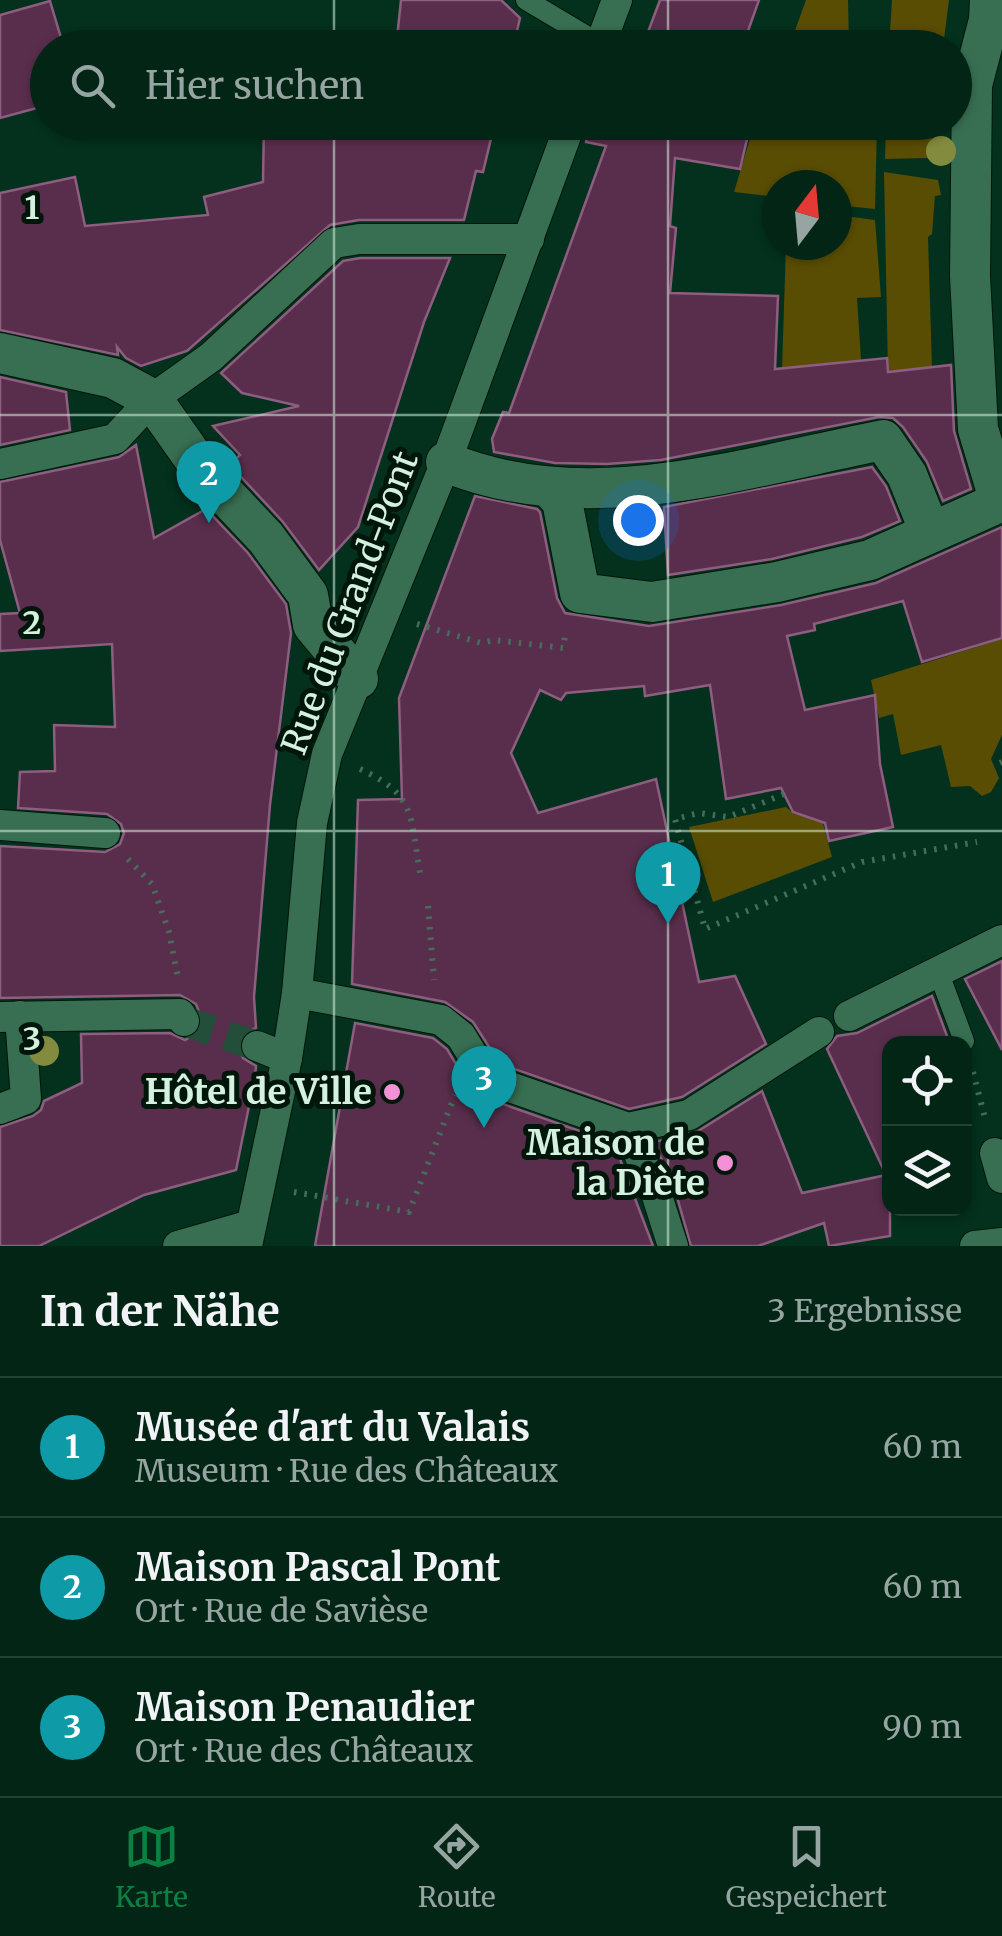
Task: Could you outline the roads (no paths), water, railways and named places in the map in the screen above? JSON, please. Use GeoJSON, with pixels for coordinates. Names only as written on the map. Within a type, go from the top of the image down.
{"type":"FeatureCollection","features":[{"type":"Feature","properties":{"kind":"street"},"geometry":{"type":"LineString","coordinates":[[605,30],[617,0]]}},
{"type":"Feature","properties":{"kind":"street"},"geometry":{"type":"LineString","coordinates":[[972,85],[990,20],[990,0]]}},
{"type":"Feature","properties":{"kind":"street","name":"Rue du Grand-Pont"},"geometry":{"type":"LineString","coordinates":[[249,1236],[287,1058],[297,993],[312,823],[327,754],[446,462],[565,140]]}},
{"type":"Feature","properties":{"kind":"street"},"geometry":{"type":"LineString","coordinates":[[550,488],[562,500],[580,593],[652,602],[726,592],[870,560],[1001,502],[978,429],[970,276],[971,140]]}},
{"type":"Feature","properties":{"kind":"street"},"geometry":{"type":"LineString","coordinates":[[0,464],[115,439],[152,399],[211,356],[334,243],[359,239],[529,239]]}},
{"type":"Feature","properties":{"kind":"street"},"geometry":{"type":"LineString","coordinates":[[0,353],[113,378],[152,399],[202,470],[266,538],[308,595],[313,625],[358,679]]}},
{"type":"Feature","properties":{"kind":"street"},"geometry":{"type":"LineString","coordinates":[[446,462],[470,472],[550,488],[664,485],[882,440],[908,475],[930,532]]}},
{"type":"Feature","properties":{"kind":"street"},"geometry":{"type":"LineString","coordinates":[[0,825],[104,832]]}},
{"type":"Feature","properties":{"kind":"street"},"geometry":{"type":"LineString","coordinates":[[849,1016],[1002,940]]}},
{"type":"Feature","properties":{"kind":"street"},"geometry":{"type":"LineString","coordinates":[[297,993],[441,1020],[461,1036],[486,1079],[628,1128],[689,1115],[819,1032]]}},
{"type":"Feature","properties":{"kind":"street"},"geometry":{"type":"LineString","coordinates":[[0,1108],[26,1099],[10,1016],[182,1018]]}},
{"type":"Feature","properties":{"kind":"street"},"geometry":{"type":"LineString","coordinates":[[257,1046],[287,1058]]}},
{"type":"Feature","properties":{"kind":"street"},"geometry":{"type":"LineString","coordinates":[[628,1128],[673,1246]]}},
{"type":"Feature","properties":{"kind":"street"},"geometry":{"type":"LineString","coordinates":[[178,1246],[249,1236]]}},
{"type":"Feature","properties":{"kind":"street"},"geometry":{"type":"LineString","coordinates":[[975,1246],[1002,1243]]}},
{"type":"Feature","properties":{"kind":"lane"},"geometry":{"type":"LineString","coordinates":[[526,0],[574,30]]}},
{"type":"Feature","properties":{"kind":"lane"},"geometry":{"type":"LineString","coordinates":[[938,971],[962,1036]]}},
{"type":"Feature","properties":{"kind":"tunnel"},"geometry":{"type":"LineString","coordinates":[[184,1021],[257,1046]]}},
{"type":"Feature","properties":{"kind":"place","name":"Maison Pascal Pont"},"geometry":{"type":"Point","coordinates":[209,523]}},
{"type":"Feature","properties":{"kind":"place","name":"Musée d'art du Valais"},"geometry":{"type":"Point","coordinates":[668,924]}},
{"type":"Feature","properties":{"kind":"place","name":"Hôtel de Ville"},"geometry":{"type":"Point","coordinates":[392,1092]}},
{"type":"Feature","properties":{"kind":"place","name":"Maison Penaudier"},"geometry":{"type":"Point","coordinates":[484,1128]}},
{"type":"Feature","properties":{"kind":"place","name":"Maison de la Diète"},"geometry":{"type":"Point","coordinates":[725,1163]}}]}
